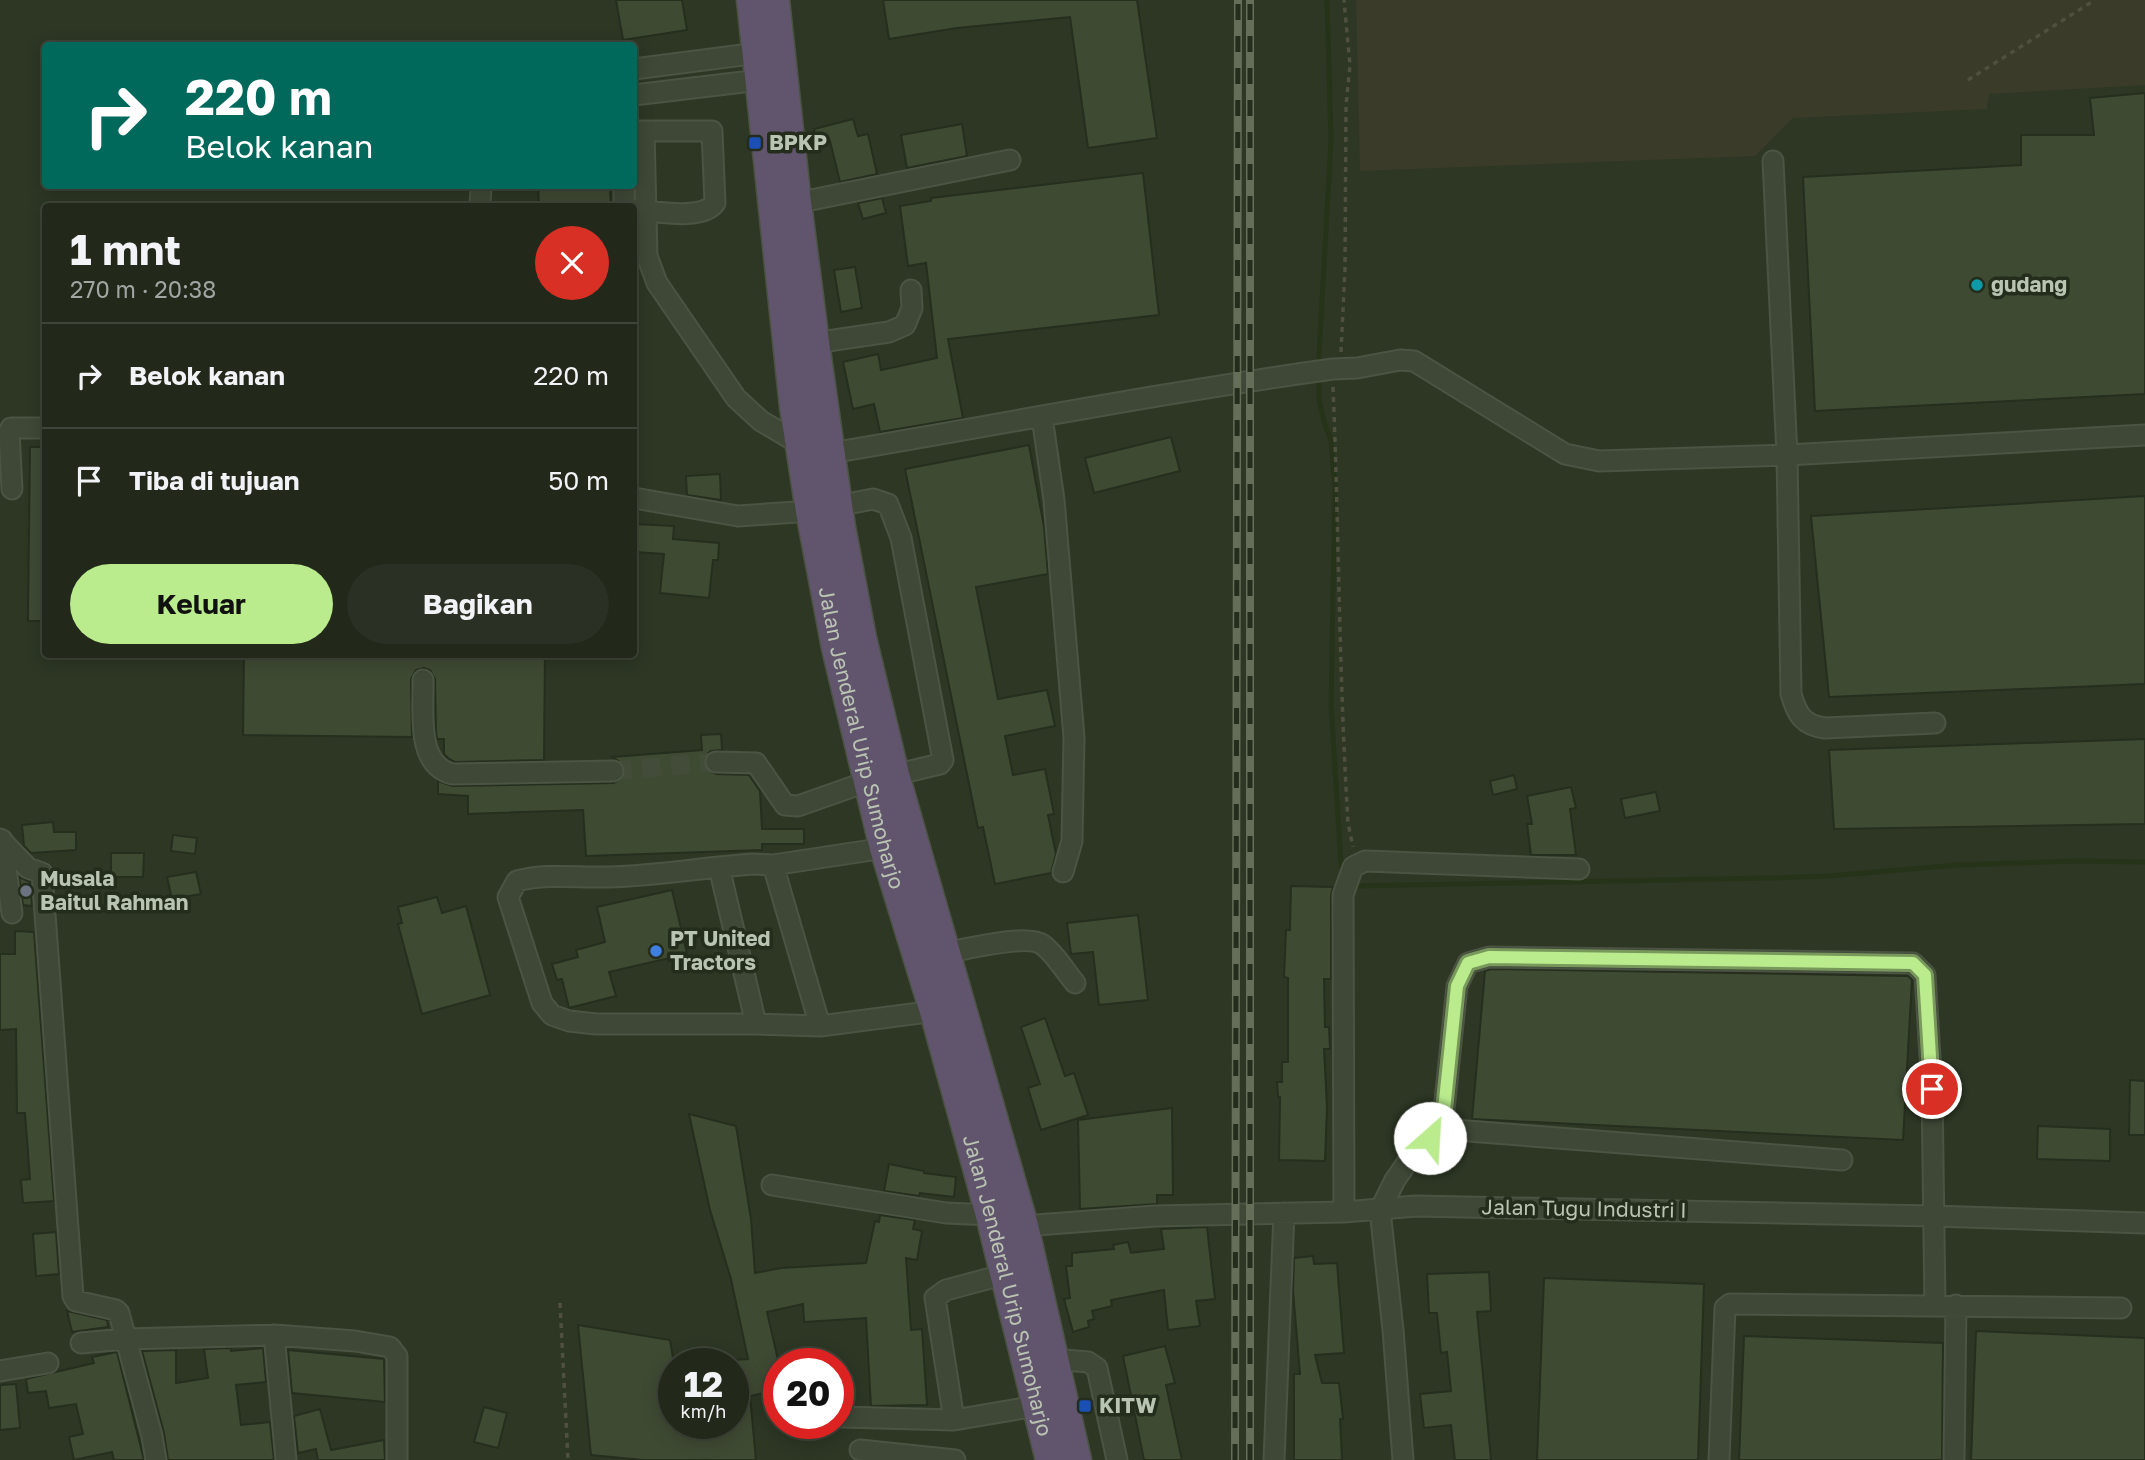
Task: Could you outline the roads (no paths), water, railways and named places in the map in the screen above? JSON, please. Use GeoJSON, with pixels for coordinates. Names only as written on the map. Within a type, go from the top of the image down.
{"type":"FeatureCollection","features":[{"type":"Feature","properties":{"kind":"highway","name":"Jalan Jenderal Urip Sumoharjo"},"geometry":{"type":"LineString","coordinates":[[752,0],[800,444],[824,509],[861,638],[882,778],[885,848],[935,1011],[992,1215],[1051,1460]]}},
{"type":"Feature","properties":{"kind":"highway","name":"Jalan Jenderal Urip Sumoharjo"},"geometry":{"type":"LineString","coordinates":[[774,0],[796,203],[831,453],[824,509]]}},
{"type":"Feature","properties":{"kind":"highway","name":"Jalan Jenderal Urip Sumoharjo"},"geometry":{"type":"LineString","coordinates":[[882,778],[944,953],[1023,1226],[1076,1460]]}},
{"type":"Feature","properties":{"kind":"street"},"geometry":{"type":"LineString","coordinates":[[637,69],[759,66]]}},
{"type":"Feature","properties":{"kind":"street"},"geometry":{"type":"LineString","coordinates":[[637,94],[759,66]]}},
{"type":"Feature","properties":{"kind":"street"},"geometry":{"type":"LineString","coordinates":[[640,210],[699,213],[710,209],[715,202],[714,134],[709,130],[639,131],[640,210],[647,256],[657,283],[736,398],[761,421],[800,444],[831,453],[1185,390],[1400,360],[1414,361],[1565,454],[1599,461],[1787,455],[2145,435]]}},
{"type":"Feature","properties":{"kind":"street"},"geometry":{"type":"LineString","coordinates":[[796,203],[1010,160]]}},
{"type":"Feature","properties":{"kind":"street"},"geometry":{"type":"LineString","coordinates":[[1773,161],[1787,455],[1791,694],[1802,720],[1812,727],[1825,729],[1935,723]]}},
{"type":"Feature","properties":{"kind":"street"},"geometry":{"type":"LineString","coordinates":[[814,343],[889,332],[905,325],[912,307],[911,290]]}},
{"type":"Feature","properties":{"kind":"street"},"geometry":{"type":"LineString","coordinates":[[1042,417],[1054,500],[1074,737],[1072,841],[1063,872]]}},
{"type":"Feature","properties":{"kind":"street"},"geometry":{"type":"LineString","coordinates":[[12,489],[9,432],[11,428],[42,428]]}},
{"type":"Feature","properties":{"kind":"street"},"geometry":{"type":"LineString","coordinates":[[637,499],[738,516],[824,509],[873,499],[888,505],[901,538],[943,760],[940,764],[882,778],[798,806],[785,805],[756,763],[716,762]]}},
{"type":"Feature","properties":{"kind":"street"},"geometry":{"type":"LineString","coordinates":[[423,680],[425,743],[435,766],[444,772],[613,771]]}},
{"type":"Feature","properties":{"kind":"street"},"geometry":{"type":"LineString","coordinates":[[1,839],[6,913],[46,918]]}},
{"type":"Feature","properties":{"kind":"street"},"geometry":{"type":"LineString","coordinates":[[1,839],[28,868],[42,873],[73,1296],[76,1301],[116,1310],[152,1436],[156,1460]]}},
{"type":"Feature","properties":{"kind":"street"},"geometry":{"type":"LineString","coordinates":[[885,848],[773,865],[752,864],[639,876],[592,878],[545,875],[517,881],[508,897],[542,1003],[552,1014],[569,1021],[596,1024],[820,1026],[935,1011]]}},
{"type":"Feature","properties":{"kind":"street"},"geometry":{"type":"LineString","coordinates":[[1344,1212],[1343,895],[1355,865],[1365,861],[1579,869]]}},
{"type":"Feature","properties":{"kind":"street"},"geometry":{"type":"LineString","coordinates":[[773,865],[820,1026]]}},
{"type":"Feature","properties":{"kind":"street"},"geometry":{"type":"LineString","coordinates":[[719,867],[756,1024]]}},
{"type":"Feature","properties":{"kind":"street"},"geometry":{"type":"LineString","coordinates":[[944,953],[1011,941],[1036,941],[1044,945],[1075,983]]}},
{"type":"Feature","properties":{"kind":"street"},"geometry":{"type":"LineString","coordinates":[[1442,1129],[1457,986],[1468,963],[1489,957],[1913,963],[1925,975],[1932,1089],[1935,1306]]}},
{"type":"Feature","properties":{"kind":"street"},"geometry":{"type":"LineString","coordinates":[[1403,1460],[1380,1210],[1395,1180],[1418,1147],[1442,1129],[1842,1160]]}},
{"type":"Feature","properties":{"kind":"street"},"geometry":{"type":"LineString","coordinates":[[772,1185],[946,1213],[992,1215]]}},
{"type":"Feature","properties":{"kind":"street","name":"Jalan Tugu Industri I"},"geometry":{"type":"LineString","coordinates":[[1023,1226],[1155,1216],[1344,1212],[1416,1206],[2145,1223]]}},
{"type":"Feature","properties":{"kind":"street"},"geometry":{"type":"LineString","coordinates":[[1274,1460],[1284,1213]]}},
{"type":"Feature","properties":{"kind":"street"},"geometry":{"type":"LineString","coordinates":[[954,1420],[935,1298],[946,1290],[1006,1274]]}},
{"type":"Feature","properties":{"kind":"street"},"geometry":{"type":"LineString","coordinates":[[1719,1460],[1725,1308],[1739,1303],[2121,1308]]}},
{"type":"Feature","properties":{"kind":"street"},"geometry":{"type":"LineString","coordinates":[[1954,1460],[1956,1305]]}},
{"type":"Feature","properties":{"kind":"street"},"geometry":{"type":"LineString","coordinates":[[274,1335],[286,1460]]}},
{"type":"Feature","properties":{"kind":"street"},"geometry":{"type":"LineString","coordinates":[[80,1343],[126,1339],[274,1335],[355,1341],[390,1348],[397,1356],[397,1460]]}},
{"type":"Feature","properties":{"kind":"street"},"geometry":{"type":"LineString","coordinates":[[1053,1359],[1088,1362],[1097,1368],[1117,1460]]}},
{"type":"Feature","properties":{"kind":"street"},"geometry":{"type":"LineString","coordinates":[[0,1371],[48,1363]]}},
{"type":"Feature","properties":{"kind":"street"},"geometry":{"type":"LineString","coordinates":[[854,1417],[954,1420],[1036,1406]]}},
{"type":"Feature","properties":{"kind":"street"},"geometry":{"type":"LineString","coordinates":[[860,1450],[956,1460]]}},
{"type":"Feature","properties":{"kind":"waterway"},"geometry":{"type":"LineString","coordinates":[[1327,0],[1331,140],[1319,400],[1331,440],[1335,485],[1331,704],[1341,865],[1345,873]]}},
{"type":"Feature","properties":{"kind":"waterway"},"geometry":{"type":"LineString","coordinates":[[1352,884],[1770,878],[1957,865],[2145,862]]}},
{"type":"Feature","properties":{"kind":"tunnel"},"geometry":{"type":"LineString","coordinates":[[613,771],[716,762]]}},
{"type":"Feature","properties":{"kind":"railway"},"geometry":{"type":"LineString","coordinates":[[1235,1460],[1238,0]]}},
{"type":"Feature","properties":{"kind":"railway"},"geometry":{"type":"LineString","coordinates":[[1250,0],[1250,1460]]}},
{"type":"Feature","properties":{"kind":"place","name":"BPKP"},"geometry":{"type":"Point","coordinates":[755,143]}},
{"type":"Feature","properties":{"kind":"place","name":"gudang"},"geometry":{"type":"Point","coordinates":[1977,285]}},
{"type":"Feature","properties":{"kind":"place","name":"Musala Baitul Rahman"},"geometry":{"type":"Point","coordinates":[26,891]}},
{"type":"Feature","properties":{"kind":"place","name":"PT United Tractors"},"geometry":{"type":"Point","coordinates":[656,951]}},
{"type":"Feature","properties":{"kind":"place","name":"KITW"},"geometry":{"type":"Point","coordinates":[1085,1406]}}]}
